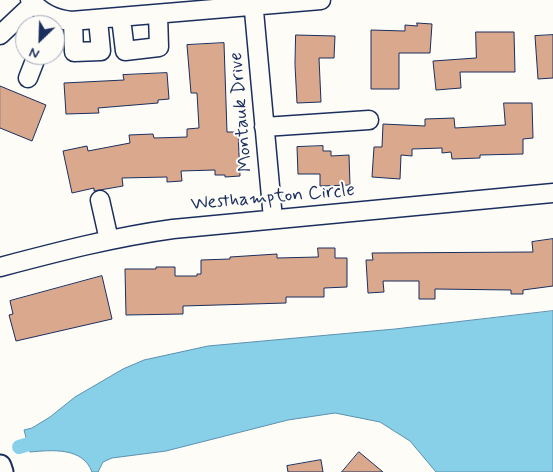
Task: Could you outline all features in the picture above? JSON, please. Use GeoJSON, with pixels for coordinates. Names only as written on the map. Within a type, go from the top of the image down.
{"type":"FeatureCollection","features":[{"type":"Feature","properties":{"kind":"main road"},"geometry":{"type":"LineString","coordinates":[[0,466],[2,472]]}},
{"type":"Feature","properties":{"kind":"street"},"geometry":{"type":"LineString","coordinates":[[65,21],[121,18],[253,3],[321,0]]}},
{"type":"Feature","properties":{"kind":"street"},"geometry":{"type":"LineString","coordinates":[[0,36],[32,2],[44,15]]}},
{"type":"Feature","properties":{"kind":"street","name":"Montauk Drive"},"geometry":{"type":"LineString","coordinates":[[253,3],[273,220]]}},
{"type":"Feature","properties":{"kind":"street"},"geometry":{"type":"LineString","coordinates":[[121,18],[125,51],[159,47],[158,14]]}},
{"type":"Feature","properties":{"kind":"street"},"geometry":{"type":"LineString","coordinates":[[73,21],[74,52],[101,51],[98,20]]}},
{"type":"Feature","properties":{"kind":"street"},"geometry":{"type":"LineString","coordinates":[[28,78],[33,65]]}},
{"type":"Feature","properties":{"kind":"street"},"geometry":{"type":"LineString","coordinates":[[264,127],[369,120]]}},
{"type":"Feature","properties":{"kind":"street","name":"Westhampton Circle"},"geometry":{"type":"LineString","coordinates":[[0,267],[109,240],[173,229],[553,193]]}},
{"type":"Feature","properties":{"kind":"street"},"geometry":{"type":"LineString","coordinates":[[100,200],[109,240]]}},
{"type":"Feature","properties":{"kind":"water"},"geometry":{"type":"Polygon","coordinates":[[[553,311],[553,472],[436,472],[410,441],[380,422],[335,413],[288,420],[166,451],[112,458],[103,462],[98,472],[92,472],[82,458],[74,454],[57,451],[30,452],[24,430],[32,428],[50,417],[75,397],[123,369],[144,360],[208,346],[395,329],[553,311]]]}},
{"type":"Feature","properties":{"kind":"building"},"geometry":{"type":"Polygon","coordinates":[[[417,23],[432,24],[430,53],[399,53],[399,89],[371,89],[371,30],[405,31],[405,25],[417,26],[417,23]]]}},
{"type":"Feature","properties":{"kind":"building"},"geometry":{"type":"Polygon","coordinates":[[[476,32],[514,32],[515,72],[460,72],[461,88],[436,90],[433,61],[476,58],[476,32]]]}},
{"type":"Feature","properties":{"kind":"building"},"geometry":{"type":"Polygon","coordinates":[[[296,35],[335,36],[334,58],[319,58],[321,102],[297,103],[296,35]]]}},
{"type":"Feature","properties":{"kind":"building"},"geometry":{"type":"Polygon","coordinates":[[[553,35],[553,78],[538,79],[535,36],[553,35]]]}},
{"type":"Feature","properties":{"kind":"building"},"geometry":{"type":"Polygon","coordinates":[[[224,43],[227,132],[238,132],[240,176],[225,177],[225,175],[215,175],[215,170],[181,171],[182,181],[167,182],[167,177],[122,178],[123,186],[94,191],[94,188],[72,193],[63,151],[87,146],[88,151],[130,143],[129,135],[153,134],[154,138],[187,137],[187,129],[199,128],[197,93],[191,93],[187,45],[224,43]]]}},
{"type":"Feature","properties":{"kind":"building"},"geometry":{"type":"Polygon","coordinates":[[[167,73],[169,99],[158,100],[158,103],[98,108],[99,113],[66,114],[64,83],[124,80],[123,75],[167,73]]]}},
{"type":"Feature","properties":{"kind":"building"},"geometry":{"type":"Polygon","coordinates":[[[0,86],[46,105],[32,141],[0,128],[0,86]]]}},
{"type":"Feature","properties":{"kind":"building"},"geometry":{"type":"Polygon","coordinates":[[[504,103],[532,103],[533,138],[523,139],[523,154],[480,155],[480,158],[452,159],[451,152],[442,153],[442,148],[412,149],[412,156],[401,155],[400,179],[372,177],[374,147],[382,147],[383,124],[425,126],[425,119],[454,118],[455,128],[505,125],[504,103]]]}},
{"type":"Feature","properties":{"kind":"building"},"geometry":{"type":"Polygon","coordinates":[[[323,146],[323,151],[331,151],[331,156],[349,155],[350,185],[320,186],[320,174],[298,174],[297,147],[323,146]]]}},
{"type":"Feature","properties":{"kind":"building"},"geometry":{"type":"Polygon","coordinates":[[[553,239],[553,286],[523,290],[523,294],[511,294],[511,290],[435,289],[435,299],[419,299],[419,281],[383,281],[384,292],[368,293],[366,260],[373,260],[372,253],[533,252],[532,242],[553,239]]]}},
{"type":"Feature","properties":{"kind":"building"},"geometry":{"type":"Polygon","coordinates":[[[318,248],[335,248],[335,258],[347,258],[347,287],[324,288],[324,297],[286,297],[286,303],[183,306],[183,314],[126,315],[125,269],[175,267],[175,276],[197,276],[197,274],[201,274],[201,260],[277,254],[277,258],[318,257],[318,248]]]}},
{"type":"Feature","properties":{"kind":"building"},"geometry":{"type":"Polygon","coordinates":[[[102,276],[112,319],[16,341],[9,315],[13,314],[10,301],[102,276]]]}},
{"type":"Feature","properties":{"kind":"building"},"geometry":{"type":"Polygon","coordinates":[[[359,452],[383,472],[342,472],[359,452]]]}},
{"type":"Feature","properties":{"kind":"building"},"geometry":{"type":"Polygon","coordinates":[[[321,460],[323,472],[288,472],[287,466],[321,460]]]}},
{"type":"Feature","properties":{"kind":"waterway"},"geometry":{"type":"LineString","coordinates":[[19,447],[45,439]]}}]}
